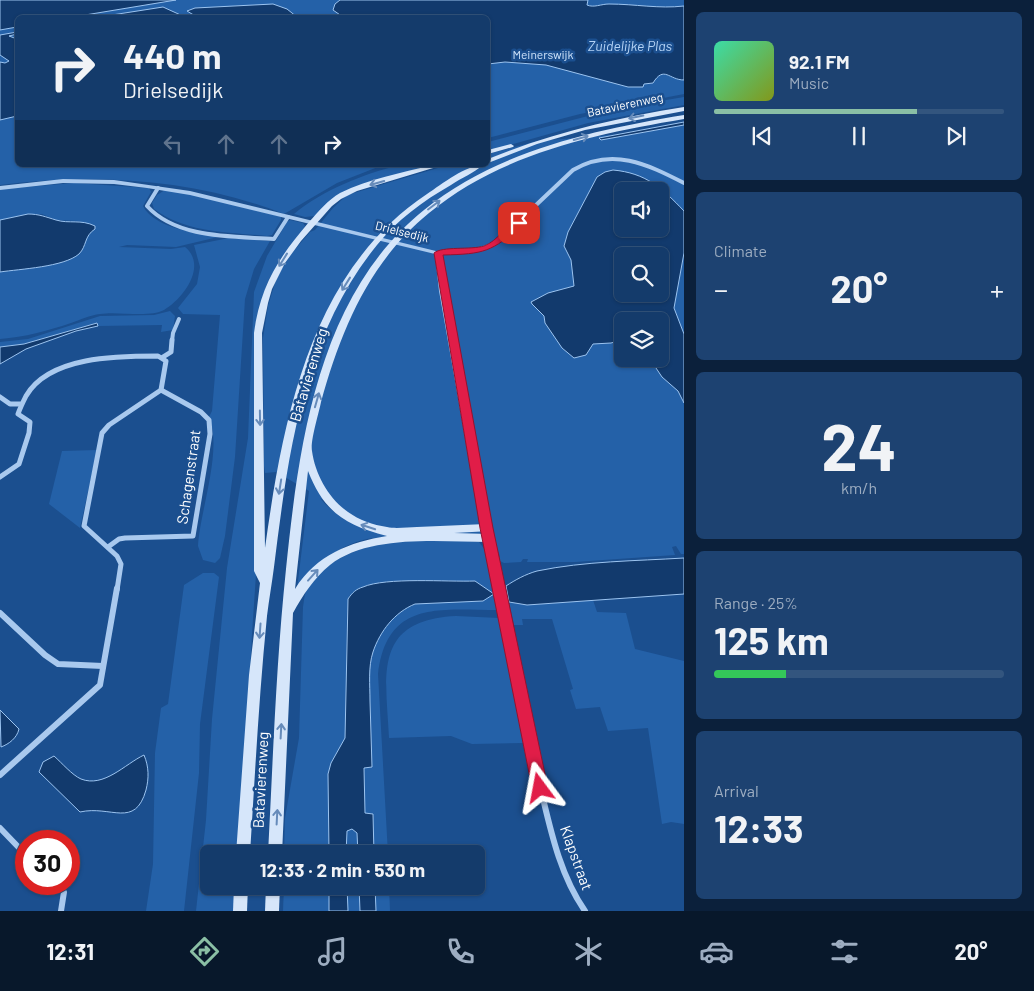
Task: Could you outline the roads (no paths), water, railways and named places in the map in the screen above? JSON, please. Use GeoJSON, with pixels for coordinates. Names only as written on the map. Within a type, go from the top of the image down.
{"type":"FeatureCollection","features":[{"type":"Feature","properties":{"kind":"main road","name":"Batavierenweg"},"geometry":{"type":"LineString","coordinates":[[490,161],[573,132],[626,119],[684,109]]}},
{"type":"Feature","properties":{"kind":"main road","name":"Batavierenweg"},"geometry":{"type":"LineString","coordinates":[[275,845],[286,616],[300,482],[322,381],[343,322],[358,293],[397,237],[449,194],[492,169],[533,152],[594,134],[684,117]]}},
{"type":"Feature","properties":{"kind":"main road"},"geometry":{"type":"LineString","coordinates":[[490,151],[545,136],[573,132]]}},
{"type":"Feature","properties":{"kind":"main road"},"geometry":{"type":"LineString","coordinates":[[266,583],[260,571],[260,319],[266,293],[275,272],[295,242],[334,200],[344,194],[433,167]]}},
{"type":"Feature","properties":{"kind":"main road","name":"Batavierenweg"},"geometry":{"type":"LineString","coordinates":[[244,845],[261,614],[291,422],[303,374],[324,322],[357,267],[386,231],[429,195],[477,167]]}},
{"type":"Feature","properties":{"kind":"main road"},"geometry":{"type":"LineString","coordinates":[[306,448],[311,467],[323,495],[336,510],[349,519],[389,532],[487,533]]}},
{"type":"Feature","properties":{"kind":"main road"},"geometry":{"type":"LineString","coordinates":[[286,616],[310,577],[329,559],[354,547],[367,542],[487,533]]}},
{"type":"Feature","properties":{"kind":"main road"},"geometry":{"type":"LineString","coordinates":[[240,911],[241,895]]}},
{"type":"Feature","properties":{"kind":"main road"},"geometry":{"type":"LineString","coordinates":[[272,911],[273,895]]}},
{"type":"Feature","properties":{"kind":"street","name":"Drielsedijk"},"geometry":{"type":"LineString","coordinates":[[0,188],[38,183],[89,181],[158,188],[190,193],[438,253],[478,250],[496,243],[573,170],[579,165],[592,160],[610,158],[630,161],[659,170],[684,183]]}},
{"type":"Feature","properties":{"kind":"street"},"geometry":{"type":"LineString","coordinates":[[158,188],[147,206],[166,222],[184,228],[274,239],[288,217]]}},
{"type":"Feature","properties":{"kind":"street","name":"Klapstraat"},"geometry":{"type":"LineString","coordinates":[[438,253],[487,533],[536,772],[552,835],[568,883],[585,911]]}},
{"type":"Feature","properties":{"kind":"street"},"geometry":{"type":"LineString","coordinates":[[0,477],[19,464],[29,433],[30,422],[18,414],[20,404],[27,391],[58,370],[80,362],[120,356],[163,357],[171,352],[173,333],[178,319]]}},
{"type":"Feature","properties":{"kind":"street"},"geometry":{"type":"LineString","coordinates":[[0,775],[100,685],[121,564],[117,556],[84,526],[102,433],[109,425],[161,390],[166,361],[163,357]]}},
{"type":"Feature","properties":{"kind":"street","name":"Schagenstraat"},"geometry":{"type":"LineString","coordinates":[[108,547],[119,539],[125,538],[193,536],[210,434],[209,420],[200,412],[161,390]]}},
{"type":"Feature","properties":{"kind":"street"},"geometry":{"type":"LineString","coordinates":[[0,397],[10,404],[20,404]]}},
{"type":"Feature","properties":{"kind":"street"},"geometry":{"type":"LineString","coordinates":[[0,612],[45,655],[58,664],[103,666]]}},
{"type":"Feature","properties":{"kind":"street"},"geometry":{"type":"LineString","coordinates":[[0,828],[15,844]]}},
{"type":"Feature","properties":{"kind":"street"},"geometry":{"type":"LineString","coordinates":[[61,911],[64,895]]}},
{"type":"Feature","properties":{"kind":"water"},"geometry":{"type":"Polygon","coordinates":[[[0,0],[176,0],[85,15],[15,15],[15,27],[0,30],[0,0]]]}},
{"type":"Feature","properties":{"kind":"water","name":"Zuidelijke Plas"},"geometry":{"type":"Polygon","coordinates":[[[340,0],[588,0],[587,5],[592,6],[609,4],[665,7],[684,6],[684,80],[664,74],[660,75],[653,83],[644,84],[643,87],[628,87],[546,65],[505,62],[490,64],[490,15],[340,15],[333,10],[335,4],[340,0]]]}},
{"type":"Feature","properties":{"kind":"water"},"geometry":{"type":"Polygon","coordinates":[[[273,4],[287,9],[294,15],[194,15],[187,11],[195,8],[273,4]]]}},
{"type":"Feature","properties":{"kind":"water"},"geometry":{"type":"Polygon","coordinates":[[[163,7],[181,15],[112,15],[163,7]]]}},
{"type":"Feature","properties":{"kind":"water"},"geometry":{"type":"Polygon","coordinates":[[[15,32],[15,34],[9,36],[15,38],[15,116],[0,120],[0,62],[5,63],[9,61],[0,55],[0,35],[15,32]]]}},
{"type":"Feature","properties":{"kind":"water"},"geometry":{"type":"Polygon","coordinates":[[[684,122],[684,125],[601,140],[599,138],[684,122]]]}},
{"type":"Feature","properties":{"kind":"water"},"geometry":{"type":"Polygon","coordinates":[[[613,170],[635,174],[651,182],[614,182],[614,237],[669,237],[669,196],[684,211],[684,253],[674,308],[684,334],[684,403],[678,391],[662,377],[655,367],[669,367],[669,312],[614,312],[614,342],[593,344],[586,355],[574,358],[562,348],[545,323],[544,316],[531,302],[548,293],[574,286],[571,260],[564,246],[568,232],[597,177],[613,170]]]}},
{"type":"Feature","properties":{"kind":"water"},"geometry":{"type":"Polygon","coordinates":[[[28,214],[61,221],[90,224],[95,226],[95,229],[89,235],[82,251],[72,258],[53,265],[0,272],[0,220],[28,214]]]}},
{"type":"Feature","properties":{"kind":"water"},"geometry":{"type":"Polygon","coordinates":[[[97,323],[98,326],[76,331],[26,349],[0,364],[0,347],[24,344],[97,323]]]}},
{"type":"Feature","properties":{"kind":"water"},"geometry":{"type":"Polygon","coordinates":[[[684,558],[684,594],[527,605],[509,602],[506,586],[521,577],[537,571],[592,563],[684,558]]]}},
{"type":"Feature","properties":{"kind":"water"},"geometry":{"type":"Polygon","coordinates":[[[417,581],[475,581],[494,594],[483,601],[415,604],[395,617],[384,630],[371,658],[372,767],[364,768],[365,813],[373,814],[374,845],[358,845],[357,833],[352,829],[347,831],[346,845],[329,845],[328,774],[331,763],[345,738],[348,599],[354,592],[373,584],[417,581]]]}},
{"type":"Feature","properties":{"kind":"water"},"geometry":{"type":"Polygon","coordinates":[[[0,710],[19,729],[12,740],[1,747],[0,710]]]}},
{"type":"Feature","properties":{"kind":"water"},"geometry":{"type":"Polygon","coordinates":[[[144,755],[148,772],[146,790],[141,802],[135,809],[128,812],[80,812],[39,772],[43,762],[54,756],[81,779],[98,780],[114,774],[144,755]]]}},
{"type":"Feature","properties":{"kind":"water"},"geometry":{"type":"Polygon","coordinates":[[[329,895],[347,895],[348,911],[329,911],[329,895]]]}},
{"type":"Feature","properties":{"kind":"water"},"geometry":{"type":"Polygon","coordinates":[[[359,895],[375,895],[376,911],[360,911],[359,895]]]}},
{"type":"Feature","properties":{"kind":"park label","name":"Meinerswijk"},"geometry":{"type":"Point","coordinates":[543,55]}}]}
